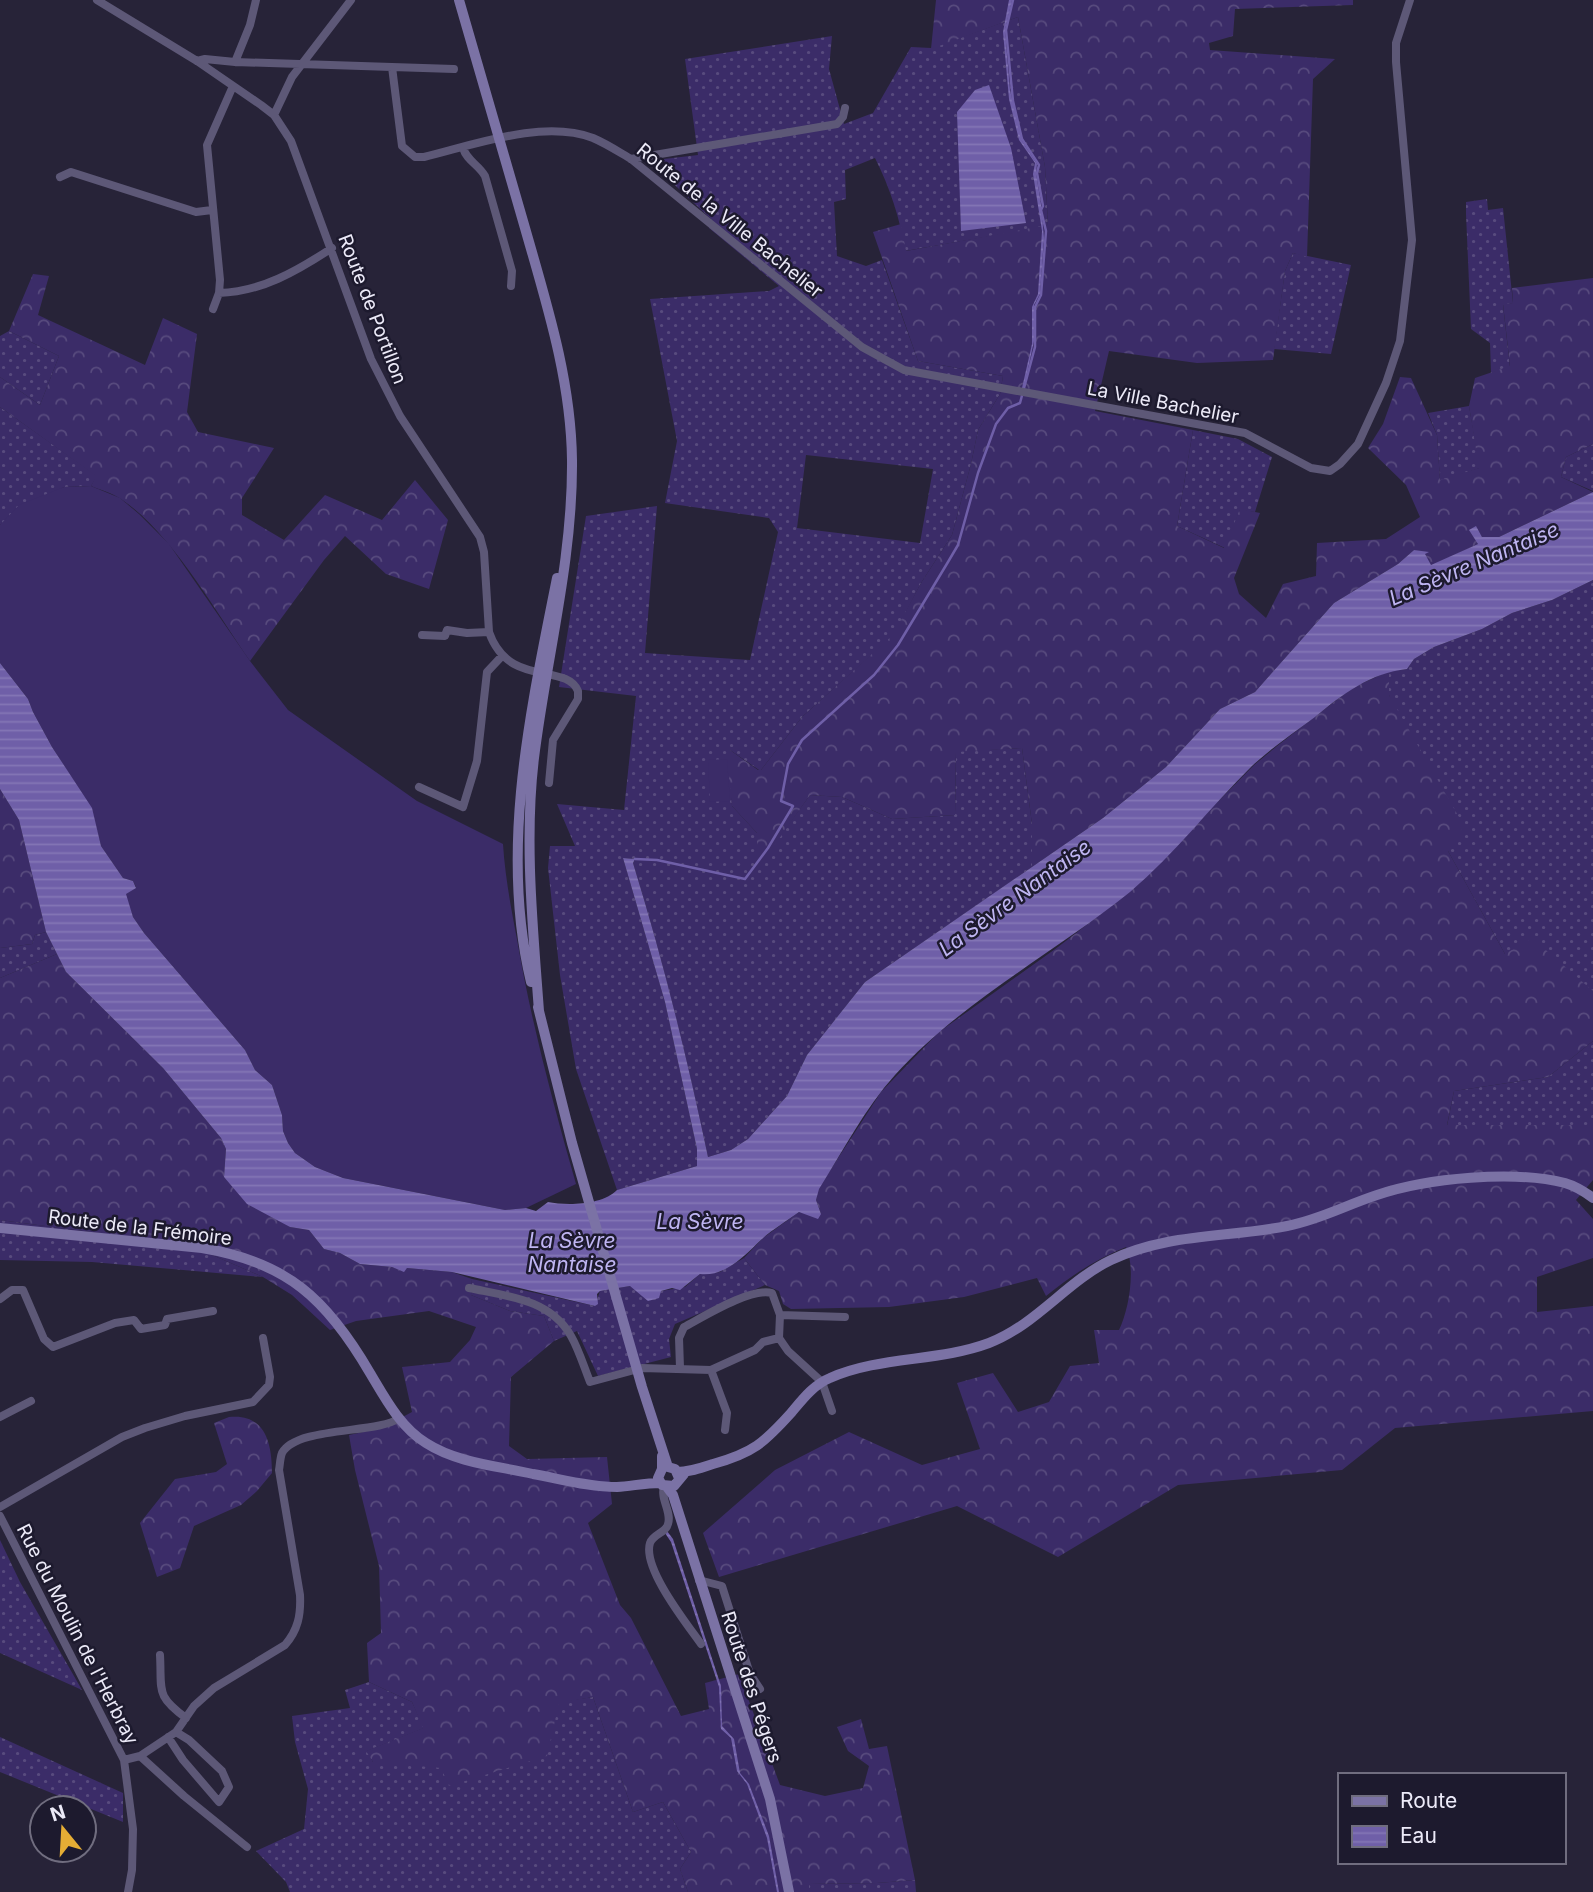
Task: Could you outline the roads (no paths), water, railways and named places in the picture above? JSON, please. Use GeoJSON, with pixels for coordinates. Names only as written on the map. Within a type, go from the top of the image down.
{"type":"FeatureCollection","features":[{"type":"Feature","properties":{"kind":"street","name":"Route de Portillon"},"geometry":{"type":"LineString","coordinates":[[97,0],[197,61],[274,115],[296,153],[383,386],[480,537],[484,552],[489,632],[502,656]]}},
{"type":"Feature","properties":{"kind":"street"},"geometry":{"type":"LineString","coordinates":[[235,62],[250,26],[256,0]]}},
{"type":"Feature","properties":{"kind":"street"},"geometry":{"type":"LineString","coordinates":[[274,115],[292,77],[351,0]]}},
{"type":"Feature","properties":{"kind":"street"},"geometry":{"type":"LineString","coordinates":[[459,0],[558,340],[568,403],[572,461],[563,589],[522,780],[518,883],[524,947],[539,1011]]}},
{"type":"Feature","properties":{"kind":"street","name":"La Ville Bachelier"},"geometry":{"type":"LineString","coordinates":[[1024,392],[1245,433],[1311,468],[1330,471],[1340,464],[1358,444],[1386,383],[1400,341],[1412,240],[1396,43],[1410,0]]}},
{"type":"Feature","properties":{"kind":"street"},"geometry":{"type":"LineString","coordinates":[[197,61],[205,59],[454,69]]}},
{"type":"Feature","properties":{"kind":"street","name":"Route de la Ville Bachelier"},"geometry":{"type":"LineString","coordinates":[[392,67],[402,146],[415,157],[530,132],[592,137],[632,159],[879,358],[904,370],[921,374],[1024,392]]}},
{"type":"Feature","properties":{"kind":"street"},"geometry":{"type":"LineString","coordinates":[[213,309],[220,280],[207,145],[233,86]]}},
{"type":"Feature","properties":{"kind":"street"},"geometry":{"type":"LineString","coordinates":[[632,159],[837,124],[843,117],[845,108]]}},
{"type":"Feature","properties":{"kind":"street"},"geometry":{"type":"LineString","coordinates":[[463,148],[468,160],[479,167],[485,176],[512,271],[511,286]]}},
{"type":"Feature","properties":{"kind":"street"},"geometry":{"type":"LineString","coordinates":[[60,177],[71,172],[196,212],[212,210]]}},
{"type":"Feature","properties":{"kind":"street"},"geometry":{"type":"LineString","coordinates":[[219,293],[237,292],[272,283],[332,248]]}},
{"type":"Feature","properties":{"kind":"street"},"geometry":{"type":"LineString","coordinates":[[422,635],[445,636],[447,629],[467,633],[489,632]]}},
{"type":"Feature","properties":{"kind":"street"},"geometry":{"type":"LineString","coordinates":[[419,787],[463,807],[477,761],[487,672],[502,656],[522,668],[569,680],[578,691],[575,705],[553,740],[549,783]]}},
{"type":"Feature","properties":{"kind":"street"},"geometry":{"type":"LineString","coordinates":[[539,1011],[531,832],[534,759],[543,674]]}},
{"type":"Feature","properties":{"kind":"street","name":"Route des Pégers"},"geometry":{"type":"LineString","coordinates":[[539,1011],[584,1188],[668,1480],[770,1799],[789,1892]]}},
{"type":"Feature","properties":{"kind":"street"},"geometry":{"type":"LineString","coordinates":[[822,1382],[848,1372],[989,1343],[1010,1334],[1097,1268],[1152,1244],[1285,1226],[1332,1213],[1376,1195],[1461,1179],[1527,1177],[1568,1184],[1593,1198]]}},
{"type":"Feature","properties":{"kind":"street","name":"Route de la Frémoire"},"geometry":{"type":"LineString","coordinates":[[0,1228],[202,1248],[227,1252],[258,1262],[307,1291],[337,1323],[399,1418],[424,1442],[462,1459],[586,1484],[618,1487],[668,1480],[733,1459],[751,1451],[771,1435],[822,1382]]}},
{"type":"Feature","properties":{"kind":"street"},"geometry":{"type":"LineString","coordinates":[[469,1288],[533,1302],[556,1317],[571,1336],[590,1382],[638,1369],[711,1370],[755,1350],[763,1342],[779,1338]]}},
{"type":"Feature","properties":{"kind":"street"},"geometry":{"type":"LineString","coordinates":[[0,1299],[12,1290],[23,1290],[44,1339],[53,1347],[115,1322],[134,1320],[141,1329],[165,1325],[167,1319],[213,1311]]}},
{"type":"Feature","properties":{"kind":"street"},"geometry":{"type":"LineString","coordinates":[[680,1368],[679,1338],[684,1327],[748,1296],[766,1291],[775,1297],[780,1315],[779,1338],[788,1351],[822,1382],[832,1410]]}},
{"type":"Feature","properties":{"kind":"street"},"geometry":{"type":"LineString","coordinates":[[780,1315],[845,1317]]}},
{"type":"Feature","properties":{"kind":"street"},"geometry":{"type":"LineString","coordinates":[[0,1507],[122,1437],[185,1416],[253,1402],[269,1385],[263,1338]]}},
{"type":"Feature","properties":{"kind":"street"},"geometry":{"type":"LineString","coordinates":[[711,1370],[727,1413],[725,1430]]}},
{"type":"Feature","properties":{"kind":"street"},"geometry":{"type":"LineString","coordinates":[[0,1416],[32,1401]]}},
{"type":"Feature","properties":{"kind":"street"},"geometry":{"type":"LineString","coordinates":[[124,1760],[139,1756],[172,1735],[194,1706],[214,1688],[285,1645],[293,1636],[301,1612],[300,1595],[279,1470],[281,1455],[300,1440],[394,1422],[399,1418]]}},
{"type":"Feature","properties":{"kind":"street"},"geometry":{"type":"LineString","coordinates":[[668,1480],[662,1492],[669,1521],[667,1527],[652,1539],[649,1547],[653,1569],[701,1644]]}},
{"type":"Feature","properties":{"kind":"street","name":"Rue du Moulin de l'Herbray"},"geometry":{"type":"LineString","coordinates":[[0,1516],[124,1760],[133,1829],[132,1870],[128,1892]]}},
{"type":"Feature","properties":{"kind":"street"},"geometry":{"type":"LineString","coordinates":[[699,1580],[722,1586],[750,1674],[761,1689]]}},
{"type":"Feature","properties":{"kind":"street"},"geometry":{"type":"LineString","coordinates":[[160,1655],[162,1694],[165,1700],[186,1718]]}},
{"type":"Feature","properties":{"kind":"street"},"geometry":{"type":"LineString","coordinates":[[172,1735],[190,1740],[222,1771],[229,1787],[219,1802],[184,1760],[172,1735]]}},
{"type":"Feature","properties":{"kind":"street"},"geometry":{"type":"LineString","coordinates":[[139,1756],[247,1847]]}},
{"type":"Feature","properties":{"kind":"water"},"geometry":{"type":"Polygon","coordinates":[[[1009,0],[1012,0],[1005,30],[1010,90],[1022,141],[1037,164],[1044,238],[1040,294],[1034,305],[1034,341],[1024,388],[1032,344],[1032,307],[1038,294],[1042,231],[1033,174],[1035,163],[1019,140],[1009,99],[1003,32],[1009,0]]]}},
{"type":"Feature","properties":{"kind":"water"},"geometry":{"type":"Polygon","coordinates":[[[989,85],[1011,148],[1026,223],[961,231],[957,112],[975,90],[989,85]]]}},
{"type":"Feature","properties":{"kind":"water"},"geometry":{"type":"Polygon","coordinates":[[[1593,492],[1593,580],[1552,600],[1512,613],[1482,629],[1434,647],[1414,659],[1407,669],[1369,680],[1347,693],[1275,747],[1252,766],[1162,862],[1130,892],[978,1001],[921,1048],[884,1088],[819,1189],[816,1200],[821,1214],[818,1219],[799,1212],[727,1268],[700,1274],[680,1290],[672,1288],[661,1291],[659,1298],[648,1301],[630,1286],[600,1291],[597,1294],[598,1304],[595,1306],[452,1272],[407,1268],[404,1272],[392,1267],[360,1264],[340,1253],[324,1249],[309,1230],[290,1227],[247,1204],[224,1177],[226,1149],[221,1138],[163,1068],[66,972],[46,932],[19,820],[0,789],[0,663],[28,699],[52,747],[92,808],[101,846],[123,878],[133,881],[136,888],[126,894],[133,917],[245,1050],[255,1070],[272,1085],[288,1143],[295,1153],[315,1167],[343,1178],[505,1210],[526,1208],[536,1211],[548,1202],[574,1204],[594,1201],[617,1190],[697,1166],[697,1149],[665,1002],[623,858],[635,859],[633,863],[674,1009],[708,1157],[731,1150],[748,1139],[787,1096],[807,1055],[865,982],[1103,818],[1166,767],[1220,709],[1255,692],[1334,603],[1398,564],[1414,550],[1429,552],[1425,554],[1431,565],[1478,544],[1469,530],[1476,526],[1482,537],[1499,537],[1593,492]]]}},
{"type":"Feature","properties":{"kind":"water"},"geometry":{"type":"Polygon","coordinates":[[[667,1531],[673,1539],[721,1686],[722,1726],[734,1739],[740,1773],[749,1784],[769,1836],[779,1892],[767,1838],[747,1784],[737,1771],[731,1738],[721,1729],[719,1687],[671,1542],[665,1533],[667,1531]]]}},
{"type":"Feature","properties":{"kind":"waterway"},"geometry":{"type":"LineString","coordinates":[[635,859],[657,860],[745,879],[768,848],[793,806],[781,801],[788,764],[802,740],[874,675],[898,645],[958,545],[978,473],[996,424],[1008,408],[1020,403],[1035,347],[1035,307],[1041,295],[1046,231],[1037,173],[1039,165],[1022,139],[1013,101],[1006,30],[1013,0]]}},
{"type":"Feature","properties":{"kind":"water label","name":"La Sèvre Nantaise"},"geometry":{"type":"Point","coordinates":[1474,564]}},
{"type":"Feature","properties":{"kind":"water label","name":"La Sèvre Nantaise"},"geometry":{"type":"Point","coordinates":[1015,898]}},
{"type":"Feature","properties":{"kind":"water label","name":"La Sèvre"},"geometry":{"type":"Point","coordinates":[700,1222]}},
{"type":"Feature","properties":{"kind":"water label","name":"La Sèvre Nantaise"},"geometry":{"type":"Point","coordinates":[572,1253]}}]}
